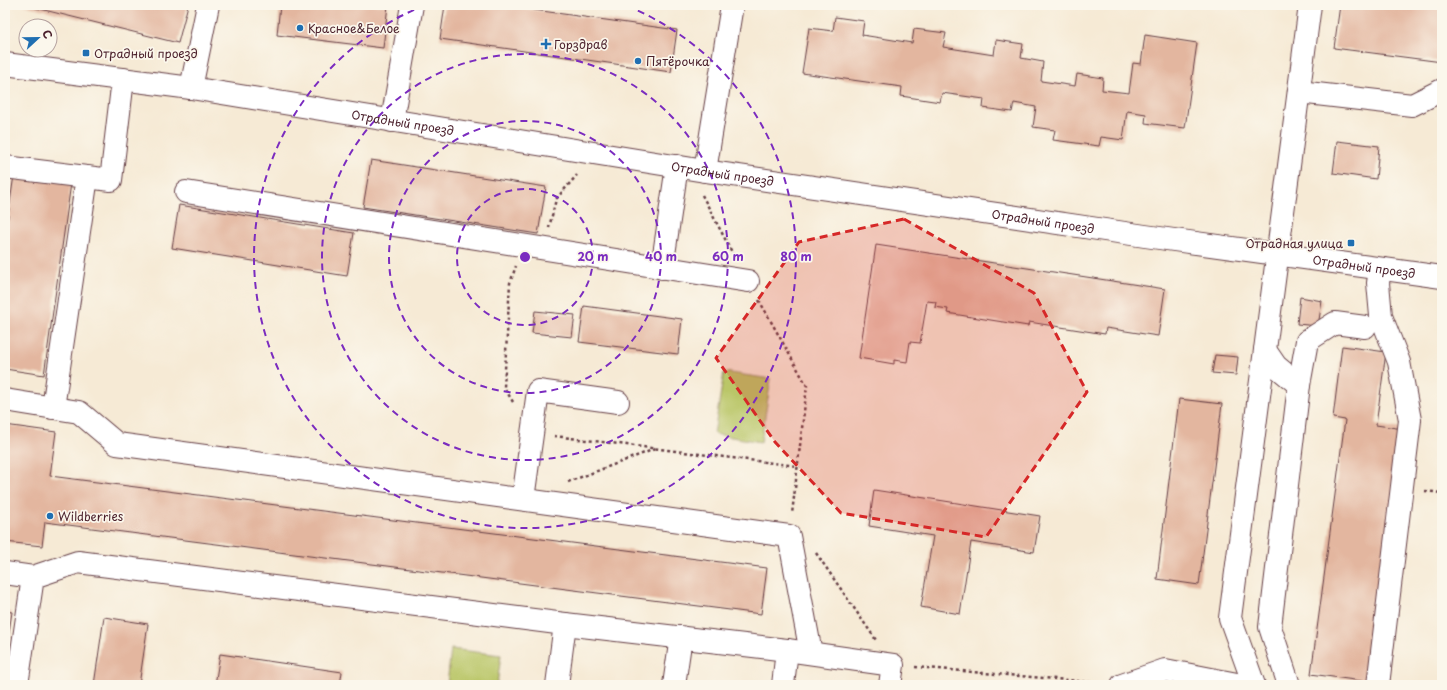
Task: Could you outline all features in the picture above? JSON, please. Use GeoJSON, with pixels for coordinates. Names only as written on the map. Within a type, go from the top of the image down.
{"type":"FeatureCollection","features":[{"type":"Feature","properties":{"kind":"street"},"geometry":{"type":"LineString","coordinates":[[191,88],[208,5]]}},
{"type":"Feature","properties":{"kind":"street"},"geometry":{"type":"LineString","coordinates":[[392,121],[412,5]]}},
{"type":"Feature","properties":{"kind":"street"},"geometry":{"type":"LineString","coordinates":[[705,171],[732,5]]}},
{"type":"Feature","properties":{"kind":"street"},"geometry":{"type":"LineString","coordinates":[[1254,685],[1230,618],[1310,5]]}},
{"type":"Feature","properties":{"kind":"street","name":"Отрадный проезд"},"geometry":{"type":"LineString","coordinates":[[5,64],[191,88],[705,171],[1442,277]]}},
{"type":"Feature","properties":{"kind":"street"},"geometry":{"type":"LineString","coordinates":[[5,167],[111,180],[123,79]]}},
{"type":"Feature","properties":{"kind":"street"},"geometry":{"type":"LineString","coordinates":[[1299,92],[1412,105],[1442,90]]}},
{"type":"Feature","properties":{"kind":"street"},"geometry":{"type":"LineString","coordinates":[[662,268],[677,166]]}},
{"type":"Feature","properties":{"kind":"street"},"geometry":{"type":"LineString","coordinates":[[53,408],[87,177]]}},
{"type":"Feature","properties":{"kind":"street"},"geometry":{"type":"LineString","coordinates":[[186,192],[544,250],[748,281]]}},
{"type":"Feature","properties":{"kind":"street"},"geometry":{"type":"LineString","coordinates":[[1378,685],[1410,420],[1399,362],[1381,316],[1378,283],[1380,269]]}},
{"type":"Feature","properties":{"kind":"street"},"geometry":{"type":"LineString","coordinates":[[1289,685],[1270,627],[1299,385],[1307,341],[1335,323],[1365,327]]}},
{"type":"Feature","properties":{"kind":"street"},"geometry":{"type":"LineString","coordinates":[[1265,350],[1276,366],[1299,385]]}},
{"type":"Feature","properties":{"kind":"street"},"geometry":{"type":"LineString","coordinates":[[523,500],[538,391],[618,402]]}},
{"type":"Feature","properties":{"kind":"street"},"geometry":{"type":"LineString","coordinates":[[5,400],[79,412],[117,444],[789,536],[811,653]]}},
{"type":"Feature","properties":{"kind":"street"},"geometry":{"type":"LineString","coordinates":[[5,573],[33,577],[78,562],[565,624],[811,653],[891,675]]}},
{"type":"Feature","properties":{"kind":"street"},"geometry":{"type":"LineString","coordinates":[[17,685],[33,577]]}},
{"type":"Feature","properties":{"kind":"street"},"geometry":{"type":"LineString","coordinates":[[557,685],[565,624]]}},
{"type":"Feature","properties":{"kind":"street"},"geometry":{"type":"LineString","coordinates":[[674,685],[681,638]]}},
{"type":"Feature","properties":{"kind":"street"},"geometry":{"type":"LineString","coordinates":[[783,685],[787,650]]}},
{"type":"Feature","properties":{"kind":"street"},"geometry":{"type":"LineString","coordinates":[[1122,685],[1165,670],[1242,685]]}},
{"type":"Feature","properties":{"kind":"path"},"geometry":{"type":"LineString","coordinates":[[544,250],[556,199],[577,175]]}},
{"type":"Feature","properties":{"kind":"path"},"geometry":{"type":"LineString","coordinates":[[702,195],[807,386],[789,536]]}},
{"type":"Feature","properties":{"kind":"path"},"geometry":{"type":"LineString","coordinates":[[523,246],[510,283],[504,387],[532,433],[797,466]]}},
{"type":"Feature","properties":{"kind":"path"},"geometry":{"type":"LineString","coordinates":[[567,482],[656,448]]}},
{"type":"Feature","properties":{"kind":"path"},"geometry":{"type":"LineString","coordinates":[[813,549],[891,675],[1122,685]]}},
{"type":"Feature","properties":{"kind":"highlighted area"},"geometry":{"type":"Polygon","coordinates":[[[904,219],[1034,293],[1087,392],[986,537],[841,513],[775,442],[716,358],[799,242],[904,219]]]}},
{"type":"Feature","properties":{"kind":"green space"},"geometry":{"type":"Polygon","coordinates":[[[724,372],[771,379],[761,442],[714,434],[724,372]]]}},
{"type":"Feature","properties":{"kind":"green space"},"geometry":{"type":"Polygon","coordinates":[[[451,649],[501,655],[497,685],[447,685],[451,649]]]}},
{"type":"Feature","properties":{"kind":"building"},"geometry":{"type":"Polygon","coordinates":[[[24,5],[188,5],[178,43],[24,5]]]}},
{"type":"Feature","properties":{"kind":"building"},"geometry":{"type":"Polygon","coordinates":[[[280,5],[388,5],[383,48],[277,35],[280,5]]]}},
{"type":"Feature","properties":{"kind":"building"},"geometry":{"type":"Polygon","coordinates":[[[445,5],[499,5],[677,30],[671,72],[440,39],[445,5]]]}},
{"type":"Feature","properties":{"kind":"building"},"geometry":{"type":"Polygon","coordinates":[[[1340,5],[1442,5],[1442,62],[1334,48],[1340,5]]]}},
{"type":"Feature","properties":{"kind":"building"},"geometry":{"type":"Polygon","coordinates":[[[835,17],[864,21],[862,35],[912,43],[914,29],[946,33],[943,47],[994,55],[996,40],[1023,44],[1021,58],[1043,62],[1041,81],[1075,86],[1077,74],[1103,78],[1102,90],[1129,93],[1133,63],[1141,64],[1145,35],[1197,43],[1185,128],[1145,123],[1146,114],[1127,111],[1123,140],[1101,137],[1099,146],[1053,140],[1055,130],[1033,127],[1036,107],[1014,103],[1012,112],[983,108],[984,99],[942,93],[940,102],[901,96],[902,87],[802,73],[809,28],[833,31],[835,17]]]}},
{"type":"Feature","properties":{"kind":"building"},"geometry":{"type":"Polygon","coordinates":[[[1337,141],[1379,146],[1376,179],[1333,173],[1337,141]]]}},
{"type":"Feature","properties":{"kind":"building"},"geometry":{"type":"Polygon","coordinates":[[[371,160],[546,187],[538,234],[363,207],[371,160]]]}},
{"type":"Feature","properties":{"kind":"building"},"geometry":{"type":"Polygon","coordinates":[[[14,175],[71,183],[44,375],[5,369],[5,237],[14,175]]]}},
{"type":"Feature","properties":{"kind":"building"},"geometry":{"type":"Polygon","coordinates":[[[179,205],[354,233],[347,276],[172,248],[179,205]]]}},
{"type":"Feature","properties":{"kind":"building"},"geometry":{"type":"Polygon","coordinates":[[[876,245],[1165,289],[1158,336],[1106,328],[1105,334],[1029,322],[1028,326],[947,313],[948,309],[935,307],[936,302],[927,301],[920,343],[910,342],[907,362],[894,360],[894,364],[859,358],[876,245]]]}},
{"type":"Feature","properties":{"kind":"building"},"geometry":{"type":"Polygon","coordinates":[[[1300,297],[1322,301],[1318,326],[1297,324],[1300,297]]]}},
{"type":"Feature","properties":{"kind":"building"},"geometry":{"type":"Polygon","coordinates":[[[584,306],[682,319],[678,354],[579,342],[584,306]]]}},
{"type":"Feature","properties":{"kind":"building"},"geometry":{"type":"Polygon","coordinates":[[[535,311],[575,315],[572,337],[532,333],[535,311]]]}},
{"type":"Feature","properties":{"kind":"building"},"geometry":{"type":"Polygon","coordinates":[[[1342,346],[1386,352],[1376,425],[1403,429],[1369,682],[1311,674],[1345,420],[1333,418],[1342,346]]]}},
{"type":"Feature","properties":{"kind":"building"},"geometry":{"type":"Polygon","coordinates":[[[1215,355],[1238,357],[1236,375],[1212,373],[1215,355]]]}},
{"type":"Feature","properties":{"kind":"building"},"geometry":{"type":"Polygon","coordinates":[[[1179,399],[1222,404],[1199,585],[1157,579],[1179,399]]]}},
{"type":"Feature","properties":{"kind":"building"},"geometry":{"type":"Polygon","coordinates":[[[5,425],[56,432],[50,476],[767,568],[761,614],[45,522],[42,546],[5,542],[5,425]]]}},
{"type":"Feature","properties":{"kind":"building"},"geometry":{"type":"Polygon","coordinates":[[[874,490],[1040,516],[1034,552],[971,542],[960,614],[921,607],[933,536],[869,526],[874,490]]]}},
{"type":"Feature","properties":{"kind":"building"},"geometry":{"type":"Polygon","coordinates":[[[5,611],[12,612],[6,652],[5,651],[5,611]]]}},
{"type":"Feature","properties":{"kind":"building"},"geometry":{"type":"Polygon","coordinates":[[[104,617],[148,624],[139,685],[94,685],[104,617]]]}},
{"type":"Feature","properties":{"kind":"building"},"geometry":{"type":"Polygon","coordinates":[[[220,654],[342,672],[340,685],[215,685],[220,654]]]}},
{"type":"Feature","properties":{"kind":"place","name":"Красное&Белое"},"geometry":{"type":"Point","coordinates":[300,28]}},
{"type":"Feature","properties":{"kind":"place","name":"Горздрав"},"geometry":{"type":"Point","coordinates":[546,44]}},
{"type":"Feature","properties":{"kind":"place","name":"Отрадный проезд"},"geometry":{"type":"Point","coordinates":[86,53]}},
{"type":"Feature","properties":{"kind":"place","name":"Пятёрочка"},"geometry":{"type":"Point","coordinates":[638,61]}},
{"type":"Feature","properties":{"kind":"place","name":"Отрадная улица"},"geometry":{"type":"Point","coordinates":[1351,243]}},
{"type":"Feature","properties":{"kind":"place","name":"Wildberries"},"geometry":{"type":"Point","coordinates":[50,516]}}]}
